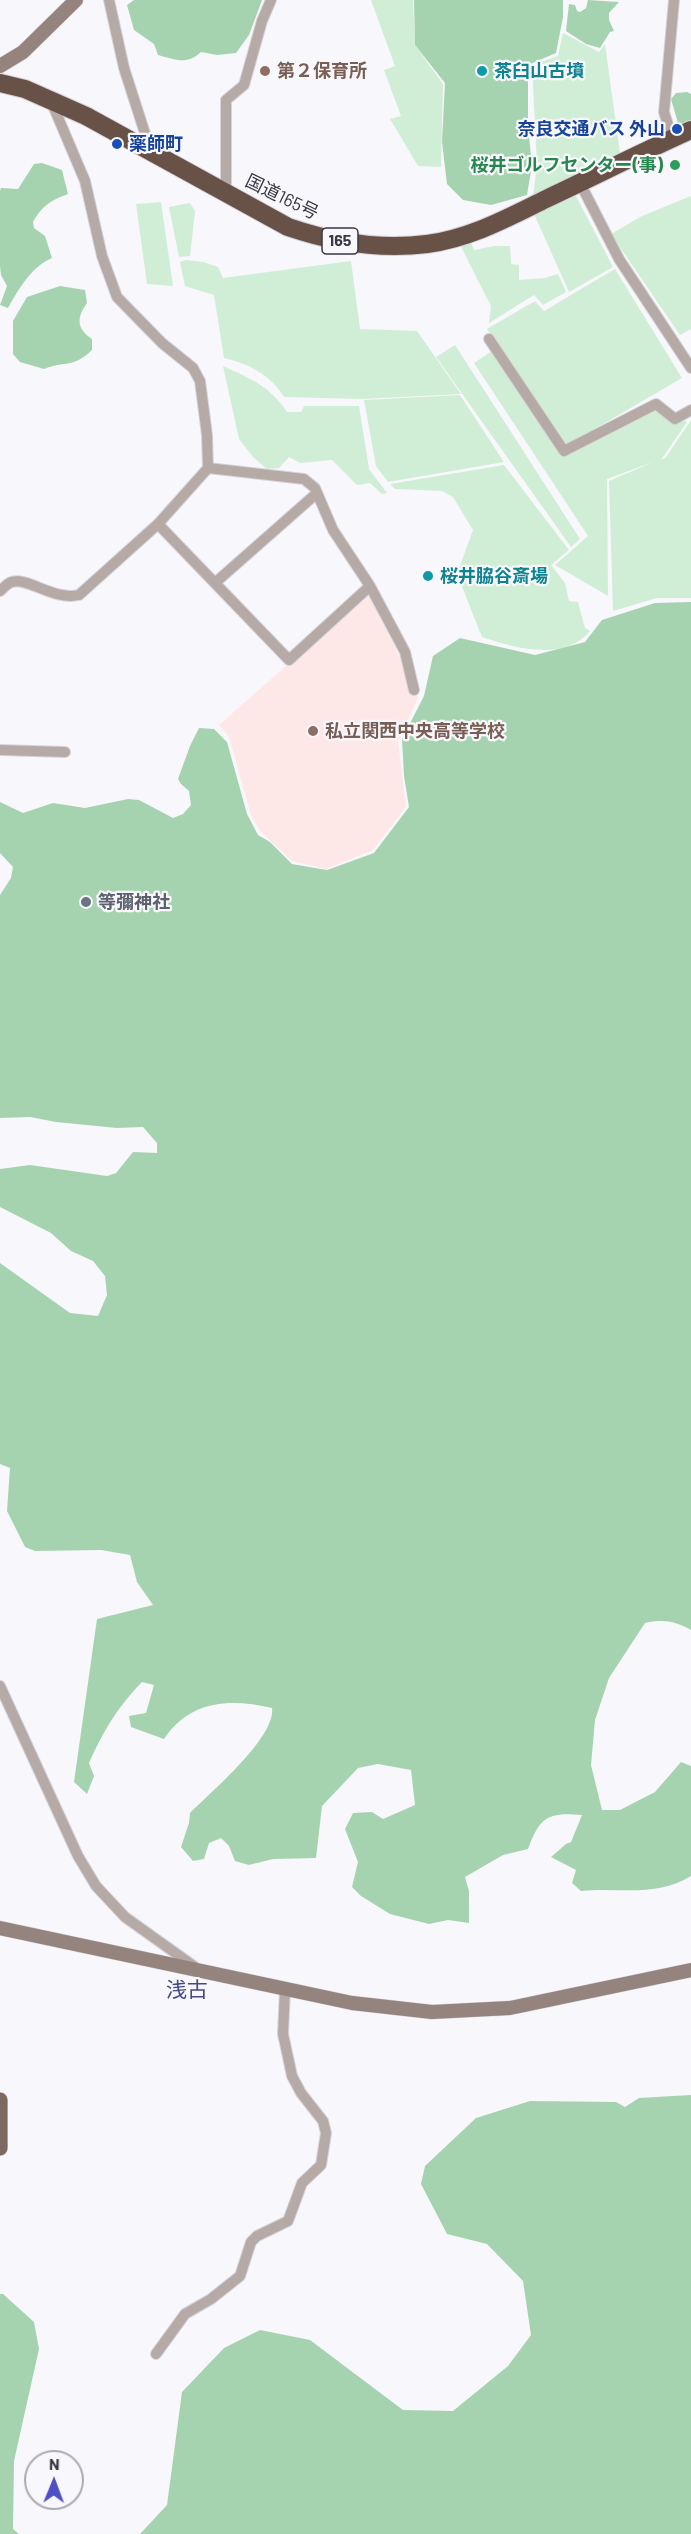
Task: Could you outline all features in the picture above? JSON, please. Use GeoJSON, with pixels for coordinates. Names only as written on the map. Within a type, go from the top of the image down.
{"type":"FeatureCollection","features":[{"type":"Feature","properties":{"kind":"highway","name":"国道165号"},"geometry":{"type":"LineString","coordinates":[[0,83],[25,89],[50,100],[152,152],[288,227],[315,236],[365,244],[414,245],[448,240],[486,229],[691,130]]}},
{"type":"Feature","properties":{"kind":"main road"},"geometry":{"type":"LineString","coordinates":[[0,2100],[0,2148]]}},
{"type":"Feature","properties":{"kind":"street"},"geometry":{"type":"LineString","coordinates":[[0,66],[23,52],[76,0]]}},
{"type":"Feature","properties":{"kind":"street"},"geometry":{"type":"LineString","coordinates":[[109,0],[124,68],[152,152]]}},
{"type":"Feature","properties":{"kind":"street"},"geometry":{"type":"LineString","coordinates":[[226,193],[226,100],[244,85],[262,21],[271,0]]}},
{"type":"Feature","properties":{"kind":"street"},"geometry":{"type":"LineString","coordinates":[[674,0],[664,112],[674,138]]}},
{"type":"Feature","properties":{"kind":"street"},"geometry":{"type":"LineString","coordinates":[[0,591],[10,582],[17,581],[55,595],[69,597],[79,595],[158,524],[208,468],[207,435],[200,381],[193,368],[162,343],[117,297],[102,256],[85,181],[50,100]]}},
{"type":"Feature","properties":{"kind":"street"},"geometry":{"type":"LineString","coordinates":[[580,183],[620,258],[691,368]]}},
{"type":"Feature","properties":{"kind":"street"},"geometry":{"type":"LineString","coordinates":[[489,339],[564,451],[656,404],[675,419],[691,410]]}},
{"type":"Feature","properties":{"kind":"street"},"geometry":{"type":"LineString","coordinates":[[208,468],[304,479],[317,493],[333,530],[370,586],[405,652],[414,690]]}},
{"type":"Feature","properties":{"kind":"street"},"geometry":{"type":"LineString","coordinates":[[216,582],[317,493]]}},
{"type":"Feature","properties":{"kind":"street"},"geometry":{"type":"LineString","coordinates":[[158,524],[289,660],[370,586]]}},
{"type":"Feature","properties":{"kind":"street"},"geometry":{"type":"LineString","coordinates":[[0,750],[65,752]]}},
{"type":"Feature","properties":{"kind":"street"},"geometry":{"type":"LineString","coordinates":[[0,1686],[78,1856],[96,1886],[124,1917],[197,1969]]}},
{"type":"Feature","properties":{"kind":"street"},"geometry":{"type":"LineString","coordinates":[[0,1928],[352,2003],[432,2012],[510,2008],[691,1970]]}},
{"type":"Feature","properties":{"kind":"street"},"geometry":{"type":"LineString","coordinates":[[156,2354],[185,2314],[211,2299],[240,2277],[251,2242],[257,2236],[288,2221],[302,2183],[321,2165],[326,2133],[323,2121],[301,2094],[292,2076],[285,2052],[283,2034],[285,1989]]}},
{"type":"Feature","properties":{"kind":"shaded area","name":"私立関西中央高等学校"},"geometry":{"type":"Polygon","coordinates":[[[370,592],[418,698],[398,741],[406,807],[373,850],[326,869],[292,861],[260,831],[251,815],[229,737],[219,725],[370,592]]]}},
{"type":"Feature","properties":{"kind":"green space"},"geometry":{"type":"Polygon","coordinates":[[[134,0],[262,0],[249,35],[236,53],[217,55],[201,52],[191,59],[181,60],[158,55],[154,44],[134,30],[127,5],[134,0]]]}},
{"type":"Feature","properties":{"kind":"green space"},"geometry":{"type":"Polygon","coordinates":[[[371,0],[413,0],[415,45],[443,84],[441,167],[418,166],[390,119],[401,116],[384,70],[395,66],[371,0]]]}},
{"type":"Feature","properties":{"kind":"green space"},"geometry":{"type":"Polygon","coordinates":[[[414,0],[563,0],[563,17],[556,53],[528,65],[528,127],[532,165],[527,195],[491,205],[463,200],[447,184],[442,142],[445,83],[415,45],[414,0]]]}},
{"type":"Feature","properties":{"kind":"green space"},"geometry":{"type":"Polygon","coordinates":[[[588,0],[619,2],[609,13],[609,20],[614,31],[610,32],[600,48],[586,44],[566,31],[569,4],[575,5],[577,11],[580,12],[586,8],[588,0]]]}},
{"type":"Feature","properties":{"kind":"green space"},"geometry":{"type":"Polygon","coordinates":[[[563,33],[599,52],[605,44],[620,153],[533,197],[537,165],[532,65],[558,56],[563,33]]]}},
{"type":"Feature","properties":{"kind":"green space"},"geometry":{"type":"Polygon","coordinates":[[[676,93],[691,94],[691,124],[678,123],[671,99],[676,93]]]}},
{"type":"Feature","properties":{"kind":"green space"},"geometry":{"type":"Polygon","coordinates":[[[42,163],[62,170],[68,194],[48,204],[33,222],[34,228],[45,236],[52,258],[32,273],[8,308],[0,305],[7,286],[1,275],[0,266],[0,191],[1,188],[18,189],[34,164],[42,163]]]}},
{"type":"Feature","properties":{"kind":"green space"},"geometry":{"type":"Polygon","coordinates":[[[575,194],[613,267],[569,292],[534,214],[575,194]]]}},
{"type":"Feature","properties":{"kind":"green space"},"geometry":{"type":"Polygon","coordinates":[[[691,196],[691,329],[680,335],[611,234],[642,216],[691,196]]]}},
{"type":"Feature","properties":{"kind":"green space"},"geometry":{"type":"Polygon","coordinates":[[[161,202],[173,286],[147,284],[136,204],[161,202]]]}},
{"type":"Feature","properties":{"kind":"green space"},"geometry":{"type":"Polygon","coordinates":[[[190,203],[195,211],[190,256],[179,257],[169,207],[190,203]]]}},
{"type":"Feature","properties":{"kind":"green space"},"geometry":{"type":"Polygon","coordinates":[[[471,242],[474,250],[510,246],[511,264],[519,265],[519,280],[545,278],[558,274],[566,292],[543,305],[534,295],[489,323],[491,306],[460,245],[471,242]]]}},
{"type":"Feature","properties":{"kind":"green space"},"geometry":{"type":"Polygon","coordinates":[[[186,260],[218,267],[223,278],[351,261],[360,329],[417,331],[461,394],[361,399],[284,397],[266,377],[242,363],[224,358],[214,295],[185,286],[180,262],[186,260]]]}},
{"type":"Feature","properties":{"kind":"green space"},"geometry":{"type":"Polygon","coordinates":[[[615,269],[682,378],[567,445],[650,408],[687,422],[661,460],[666,457],[691,420],[691,598],[657,598],[613,611],[609,481],[653,462],[607,479],[608,596],[555,565],[588,536],[474,363],[495,349],[546,415],[487,329],[535,301],[544,311],[615,269]]]}},
{"type":"Feature","properties":{"kind":"green space"},"geometry":{"type":"Polygon","coordinates":[[[60,286],[85,290],[87,303],[81,314],[80,323],[83,331],[92,339],[92,350],[74,362],[44,369],[20,362],[13,354],[13,321],[27,297],[60,286]]]}},
{"type":"Feature","properties":{"kind":"green space"},"geometry":{"type":"Polygon","coordinates":[[[455,345],[580,539],[571,547],[436,357],[455,345]]]}},
{"type":"Feature","properties":{"kind":"green space"},"geometry":{"type":"Polygon","coordinates":[[[223,366],[251,379],[267,390],[287,412],[301,412],[304,406],[359,406],[369,469],[387,493],[382,494],[370,483],[357,485],[332,460],[300,463],[289,457],[279,468],[267,469],[253,457],[239,439],[223,366]]]}},
{"type":"Feature","properties":{"kind":"green space"},"geometry":{"type":"Polygon","coordinates":[[[460,395],[504,462],[388,482],[376,466],[364,400],[460,395]]]}},
{"type":"Feature","properties":{"kind":"green space"},"geometry":{"type":"Polygon","coordinates":[[[504,465],[569,550],[551,565],[565,583],[569,601],[578,602],[585,628],[590,631],[579,641],[567,647],[538,650],[482,637],[457,574],[473,530],[453,497],[442,491],[395,489],[390,484],[504,465]]]}},
{"type":"Feature","properties":{"kind":"green space"},"geometry":{"type":"Polygon","coordinates":[[[691,602],[691,1630],[669,1622],[645,1623],[609,1678],[595,1720],[591,1765],[602,1810],[620,1810],[655,1792],[681,1762],[691,1766],[691,1876],[678,1883],[651,1889],[581,1891],[572,1883],[576,1870],[551,1857],[571,1842],[582,1815],[560,1815],[541,1823],[528,1849],[503,1855],[465,1877],[469,1891],[469,1923],[448,1920],[429,1924],[390,1914],[361,1896],[352,1887],[358,1862],[345,1829],[353,1813],[372,1812],[383,1819],[415,1805],[411,1770],[378,1764],[358,1768],[322,1806],[316,1858],[273,1859],[249,1865],[235,1861],[229,1846],[221,1838],[209,1843],[204,1859],[193,1861],[181,1847],[190,1813],[240,1764],[264,1734],[272,1708],[241,1703],[212,1705],[186,1716],[164,1739],[131,1727],[129,1716],[146,1713],[154,1685],[142,1682],[118,1710],[89,1763],[94,1776],[87,1794],[74,1782],[97,1619],[153,1605],[137,1582],[130,1555],[101,1550],[35,1551],[25,1547],[7,1511],[10,1468],[0,1464],[0,1263],[70,1313],[98,1316],[107,1295],[105,1276],[93,1261],[71,1251],[51,1233],[0,1207],[0,1169],[30,1165],[107,1176],[116,1173],[133,1152],[157,1153],[157,1143],[143,1127],[117,1128],[30,1117],[0,1118],[0,895],[11,878],[13,867],[0,853],[0,802],[23,813],[53,803],[85,808],[128,799],[139,800],[173,818],[183,814],[191,805],[189,791],[178,779],[190,746],[199,728],[214,729],[227,742],[247,814],[258,835],[270,842],[292,864],[327,870],[374,853],[409,807],[402,739],[424,696],[433,656],[460,638],[535,655],[585,642],[602,620],[655,603],[691,602]]]}},
{"type":"Feature","properties":{"kind":"green space"},"geometry":{"type":"Polygon","coordinates":[[[691,2095],[691,2534],[140,2534],[167,2505],[182,2392],[224,2348],[260,2330],[310,2340],[403,2410],[453,2411],[508,2366],[531,2335],[523,2281],[487,2244],[447,2234],[421,2184],[425,2166],[476,2118],[530,2101],[616,2102],[625,2107],[639,2098],[691,2095]]]}},
{"type":"Feature","properties":{"kind":"green space"},"geometry":{"type":"Polygon","coordinates":[[[0,2294],[3,2294],[34,2322],[39,2349],[14,2461],[13,2529],[19,2534],[0,2534],[0,2294]]]}},
{"type":"Feature","properties":{"kind":"place","name":"第２保育所"},"geometry":{"type":"Point","coordinates":[265,71]}},
{"type":"Feature","properties":{"kind":"place","name":"茶臼山古墳"},"geometry":{"type":"Point","coordinates":[482,71]}},
{"type":"Feature","properties":{"kind":"place","name":"奈良交通バス 外山"},"geometry":{"type":"Point","coordinates":[677,129]}},
{"type":"Feature","properties":{"kind":"place","name":"薬師町"},"geometry":{"type":"Point","coordinates":[117,144]}},
{"type":"Feature","properties":{"kind":"place","name":"桜井ゴルフセンター(事)"},"geometry":{"type":"Point","coordinates":[675,165]}},
{"type":"Feature","properties":{"kind":"place","name":"桜井脇谷斎場"},"geometry":{"type":"Point","coordinates":[428,576]}},
{"type":"Feature","properties":{"kind":"place","name":"私立関西中央高等学校"},"geometry":{"type":"Point","coordinates":[313,731]}},
{"type":"Feature","properties":{"kind":"place","name":"等彌神社"},"geometry":{"type":"Point","coordinates":[86,902]}},
{"type":"Feature","properties":{"kind":"district","name":"浅古"},"geometry":{"type":"Point","coordinates":[187,1990]}}]}
